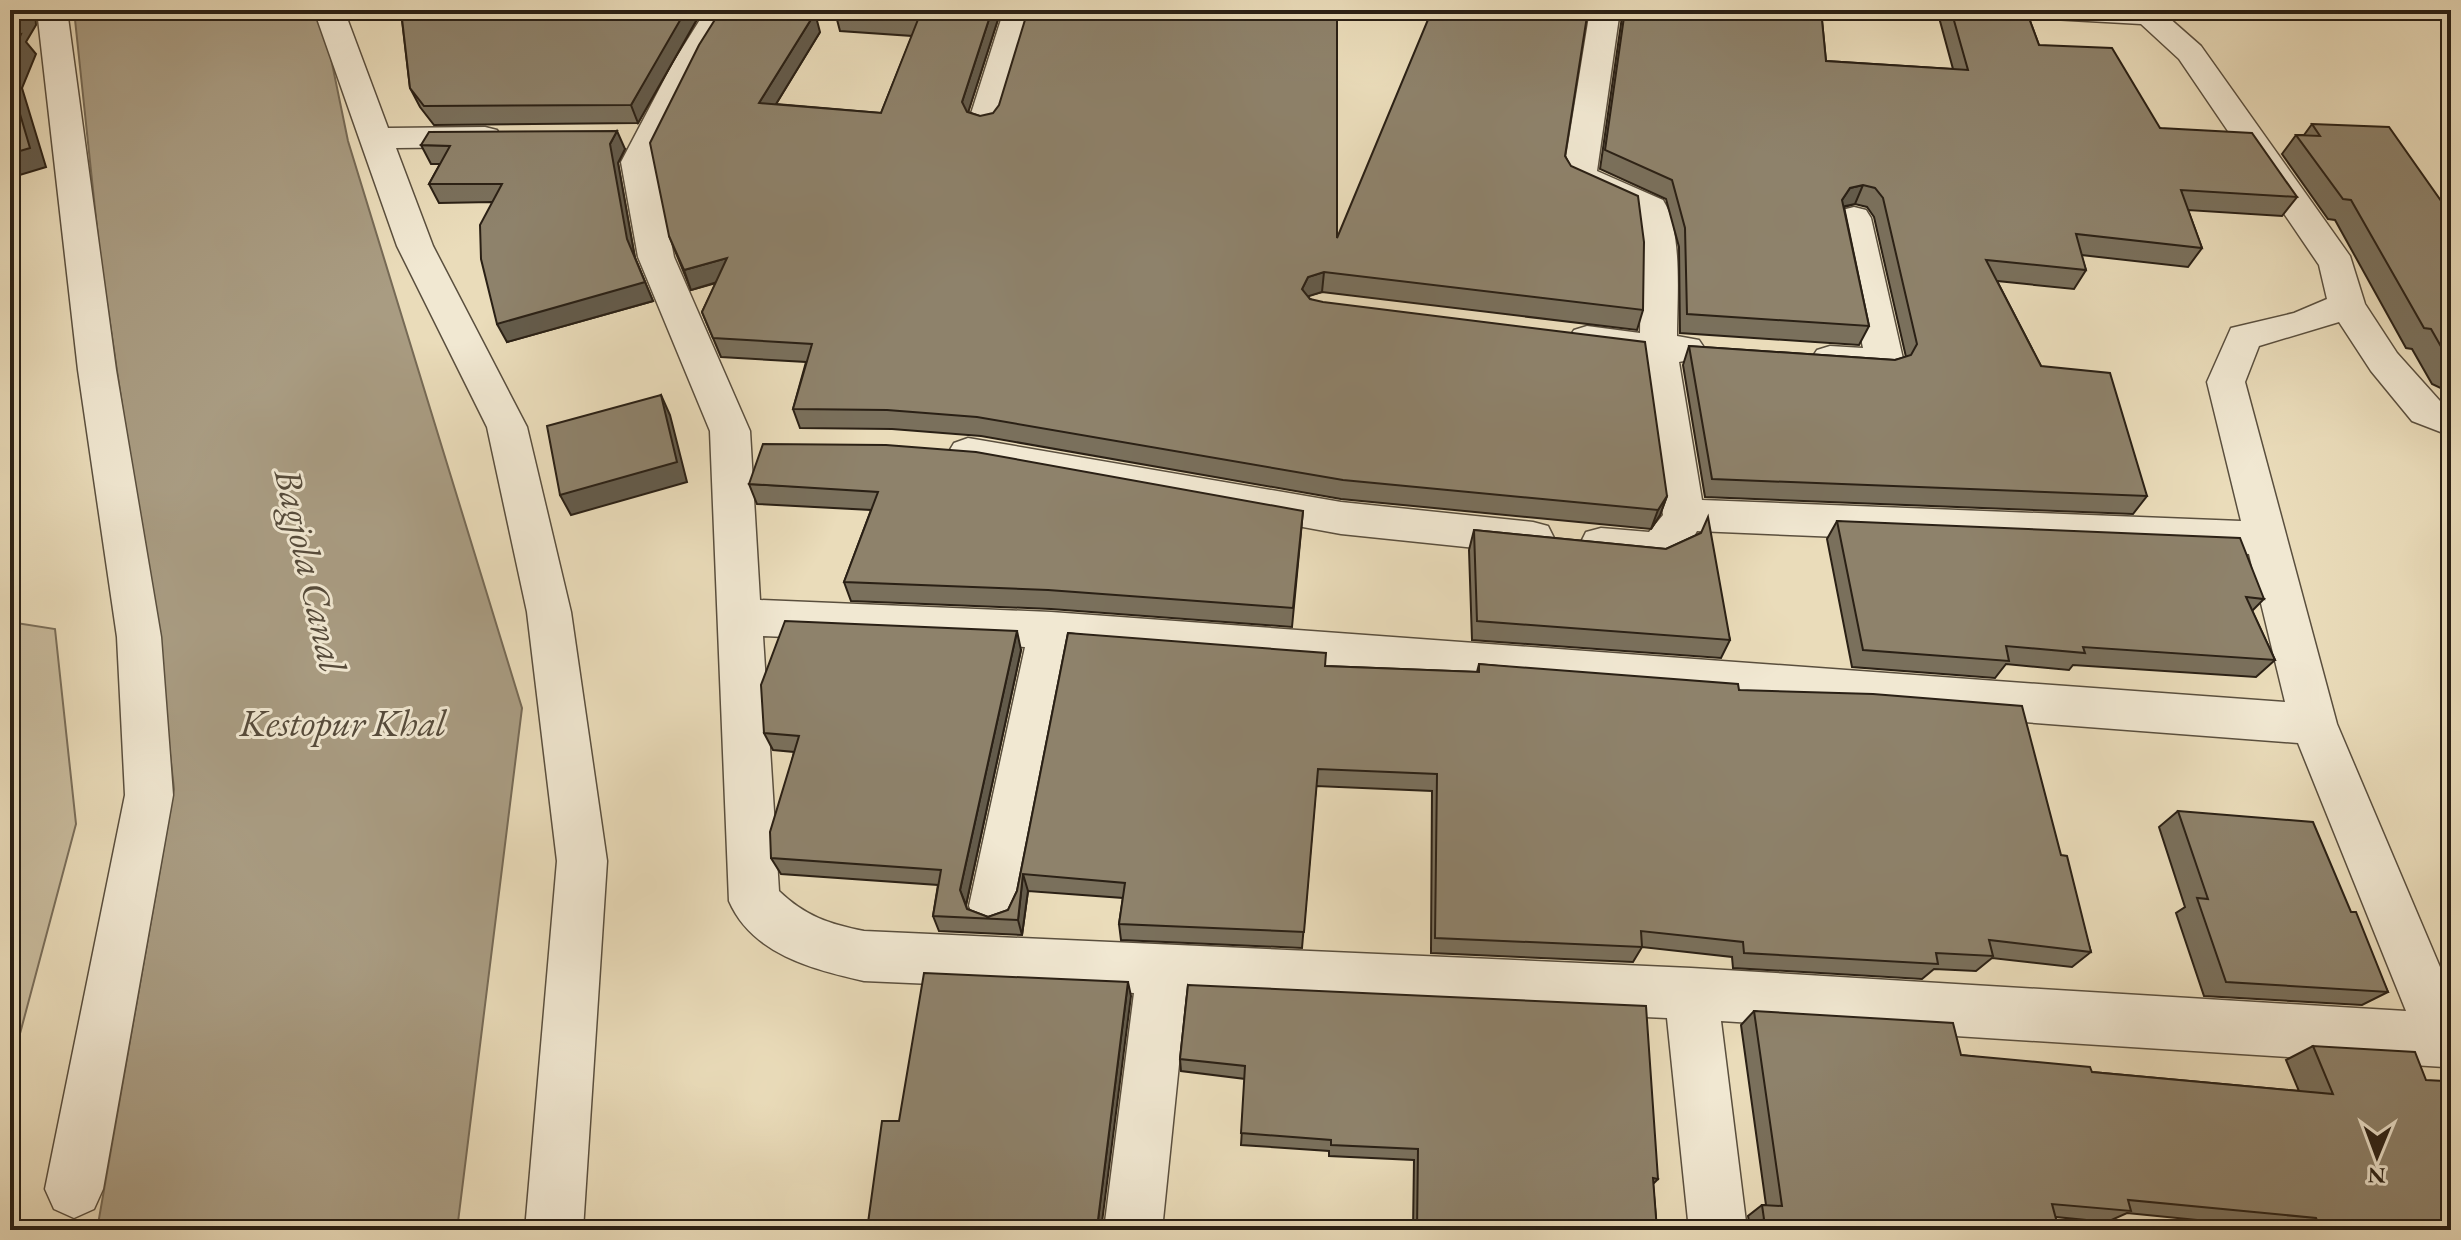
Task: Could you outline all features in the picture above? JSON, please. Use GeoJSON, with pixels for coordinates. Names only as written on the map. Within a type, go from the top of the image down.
{"type":"FeatureCollection","features":[{"type":"Feature","properties":{"kind":"street"},"geometry":{"type":"LineString","coordinates":[[52,10],[97,370],[139,637],[149,795],[74,1189]]}},
{"type":"Feature","properties":{"kind":"street"},"geometry":{"type":"LineString","coordinates":[[329,10],[415,246],[507,427],[549,612],[582,861],[554,1230]]}},
{"type":"Feature","properties":{"kind":"street"},"geometry":{"type":"LineString","coordinates":[[721,10],[636,136],[638,162],[656,257],[730,431],[749,446],[737,617],[754,901],[782,931],[815,945],[864,956],[1691,994],[2447,1048],[2314,724],[2226,382],[2244,337],[2303,323],[2347,305]]}},
{"type":"Feature","properties":{"kind":"street"},"geometry":{"type":"LineString","coordinates":[[984,123],[1019,10]]}},
{"type":"Feature","properties":{"kind":"street"},"geometry":{"type":"LineString","coordinates":[[937,451],[1013,459],[1341,518],[1659,549],[1676,537],[1684,515],[1658,348],[1659,262],[1651,208],[1580,176],[1605,10]]}},
{"type":"Feature","properties":{"kind":"street"},"geometry":{"type":"LineString","coordinates":[[2052,10],[2149,16],[2190,53],[2337,264],[2347,305],[2384,362],[2426,411],[2451,422]]}},
{"type":"Feature","properties":{"kind":"street"},"geometry":{"type":"LineString","coordinates":[[376,138],[514,137]]}},
{"type":"Feature","properties":{"kind":"street"},"geometry":{"type":"LineString","coordinates":[[1794,357],[1885,363],[1854,218]]}},
{"type":"Feature","properties":{"kind":"street"},"geometry":{"type":"LineString","coordinates":[[1551,335],[1719,352]]}},
{"type":"Feature","properties":{"kind":"street"},"geometry":{"type":"LineString","coordinates":[[1684,515],[2268,538]]}},
{"type":"Feature","properties":{"kind":"street"},"geometry":{"type":"LineString","coordinates":[[737,617],[1051,630],[1731,678],[2314,724]]}},
{"type":"Feature","properties":{"kind":"street"},"geometry":{"type":"LineString","coordinates":[[994,906],[1051,630]]}},
{"type":"Feature","properties":{"kind":"street"},"geometry":{"type":"LineString","coordinates":[[1133,1230],[1163,969]]}},
{"type":"Feature","properties":{"kind":"street"},"geometry":{"type":"LineString","coordinates":[[1691,994],[1718,1230]]}},
{"type":"Feature","properties":{"kind":"shaded area"},"geometry":{"type":"Polygon","coordinates":[[[10,622],[55,629],[76,824],[10,1071],[10,622]]]}},
{"type":"Feature","properties":{"kind":"water","name":"Kestopur Khal"},"geometry":{"type":"Polygon","coordinates":[[[74,10],[321,10],[348,141],[522,708],[457,1230],[97,1230],[174,789],[159,655],[100,256],[74,10]]]}},
{"type":"Feature","properties":{"kind":"building"},"geometry":{"type":"Polygon","coordinates":[[[10,10],[19,10],[10,25],[10,10]]]}},
{"type":"Feature","properties":{"kind":"building"},"geometry":{"type":"Polygon","coordinates":[[[401,10],[686,10],[631,105],[424,106],[410,88],[401,10]]]}},
{"type":"Feature","properties":{"kind":"building"},"geometry":{"type":"Polygon","coordinates":[[[721,10],[815,13],[759,103],[881,113],[919,17],[835,10],[992,10],[962,102],[967,112],[980,116],[993,113],[999,105],[1028,10],[1337,10],[1337,238],[1432,10],[1588,10],[1565,156],[1571,166],[1638,196],[1644,242],[1643,310],[1324,272],[1308,277],[1302,289],[1310,299],[1323,302],[1645,342],[1667,496],[1658,510],[1343,480],[977,417],[887,410],[793,409],[812,344],[713,338],[702,312],[727,258],[684,270],[669,236],[650,143],[699,45],[721,10]]]}},
{"type":"Feature","properties":{"kind":"building"},"geometry":{"type":"Polygon","coordinates":[[[1625,10],[1821,10],[1826,61],[1968,70],[1951,10],[2026,10],[2039,45],[2112,48],[2160,128],[2252,133],[2297,197],[2181,190],[2202,248],[2076,234],[2086,270],[1986,260],[2041,366],[2110,373],[2147,496],[1712,479],[1689,346],[1895,360],[1911,355],[1917,344],[1883,198],[1875,188],[1863,185],[1850,188],[1842,200],[1869,326],[1687,314],[1685,228],[1672,180],[1605,150],[1625,10]]]}},
{"type":"Feature","properties":{"kind":"building"},"geometry":{"type":"Polygon","coordinates":[[[21,34],[10,60],[10,36],[21,34]]]}},
{"type":"Feature","properties":{"kind":"building"},"geometry":{"type":"Polygon","coordinates":[[[10,80],[30,148],[10,154],[10,80]]]}},
{"type":"Feature","properties":{"kind":"building"},"geometry":{"type":"Polygon","coordinates":[[[2312,124],[2389,127],[2444,205],[2451,206],[2451,364],[2431,329],[2424,328],[2351,200],[2343,199],[2296,135],[2320,136],[2312,124]]]}},
{"type":"Feature","properties":{"kind":"building"},"geometry":{"type":"Polygon","coordinates":[[[617,131],[610,144],[627,239],[645,282],[497,324],[481,259],[480,225],[502,184],[429,184],[450,146],[421,145],[429,132],[617,131]]]}},
{"type":"Feature","properties":{"kind":"building"},"geometry":{"type":"Polygon","coordinates":[[[661,395],[677,462],[560,495],[547,426],[661,395]]]}},
{"type":"Feature","properties":{"kind":"building"},"geometry":{"type":"Polygon","coordinates":[[[763,444],[886,445],[976,452],[1303,511],[1293,608],[1048,590],[844,582],[878,492],[749,484],[763,444]]]}},
{"type":"Feature","properties":{"kind":"building"},"geometry":{"type":"Polygon","coordinates":[[[1708,517],[1730,640],[1477,621],[1474,530],[1666,549],[1701,533],[1708,517]]]}},
{"type":"Feature","properties":{"kind":"building"},"geometry":{"type":"Polygon","coordinates":[[[1837,521],[2240,538],[2264,599],[2246,597],[2275,660],[2083,647],[2085,653],[2006,646],[2009,661],[1863,650],[1837,521]]]}},
{"type":"Feature","properties":{"kind":"building"},"geometry":{"type":"Polygon","coordinates":[[[785,621],[1017,631],[960,890],[967,909],[988,917],[1008,910],[1017,891],[1068,633],[1326,653],[1325,666],[1479,672],[1479,664],[1738,684],[1739,690],[1873,694],[2022,706],[2061,855],[2067,856],[2091,952],[1989,940],[1993,956],[1936,953],[1938,964],[1744,953],[1743,942],[1641,931],[1642,947],[1435,938],[1437,774],[1318,769],[1304,932],[1119,924],[1125,883],[1023,874],[1018,920],[933,916],[941,870],[771,858],[770,832],[799,736],[764,733],[761,685],[785,621]]]}},
{"type":"Feature","properties":{"kind":"building"},"geometry":{"type":"Polygon","coordinates":[[[2178,811],[2313,822],[2351,912],[2356,912],[2388,992],[2226,982],[2197,898],[2208,899],[2178,811]]]}},
{"type":"Feature","properties":{"kind":"building"},"geometry":{"type":"Polygon","coordinates":[[[924,973],[1128,982],[1098,1220],[1116,1224],[1115,1230],[867,1230],[882,1121],[899,1121],[924,973]]]}},
{"type":"Feature","properties":{"kind":"building"},"geometry":{"type":"Polygon","coordinates":[[[1188,985],[1646,1006],[1658,1179],[1653,1178],[1657,1230],[1417,1230],[1418,1149],[1331,1145],[1331,1140],[1241,1133],[1245,1066],[1180,1059],[1188,985]]]}},
{"type":"Feature","properties":{"kind":"building"},"geometry":{"type":"Polygon","coordinates":[[[1754,1011],[1953,1023],[1961,1055],[2090,1067],[2092,1072],[2333,1094],[2313,1046],[2415,1052],[2426,1080],[2444,1081],[2451,1096],[2451,1230],[2321,1230],[2316,1218],[2128,1200],[2131,1211],[2052,1204],[2059,1230],[1758,1230],[1757,1223],[1764,1219],[1762,1205],[1782,1206],[1754,1011]]]}},
{"type":"Feature","properties":{"kind":"water label","name":"Bagjola Canal"},"geometry":{"type":"Point","coordinates":[311,570]}}]}
